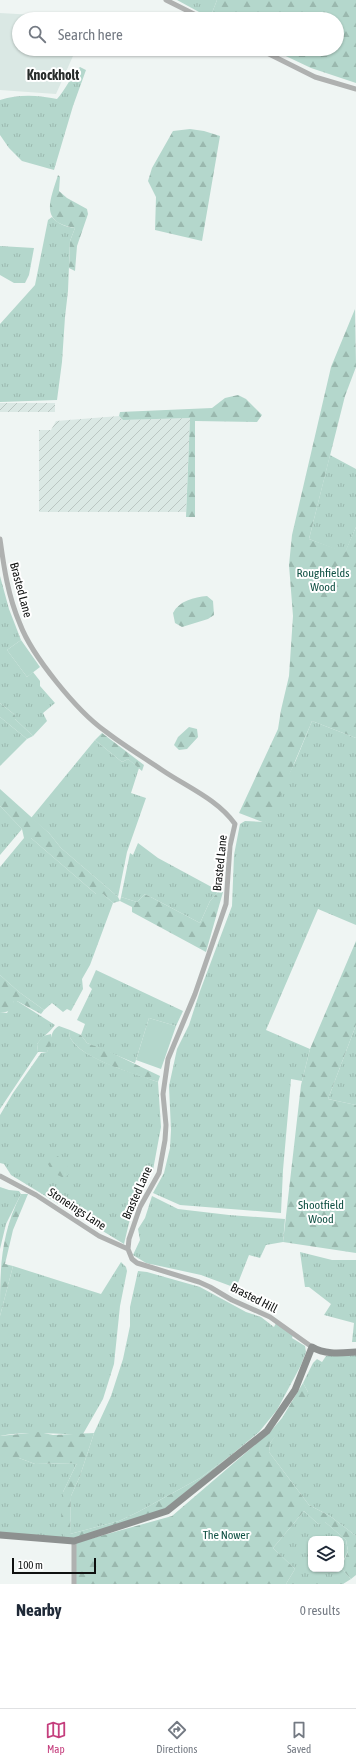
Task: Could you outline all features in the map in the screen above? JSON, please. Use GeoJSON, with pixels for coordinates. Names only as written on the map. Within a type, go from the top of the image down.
{"type":"FeatureCollection","features":[{"type":"Feature","properties":{"kind":"street"},"geometry":{"type":"LineString","coordinates":[[166,0],[190,12]]}},
{"type":"Feature","properties":{"kind":"street"},"geometry":{"type":"LineString","coordinates":[[274,56],[315,76],[356,89]]}},
{"type":"Feature","properties":{"kind":"street","name":"Brasted Lane"},"geometry":{"type":"LineString","coordinates":[[0,539],[6,581],[20,626],[32,648],[60,685],[104,731],[170,776],[193,788],[224,810],[235,824],[230,846],[226,904],[195,994],[168,1059],[163,1094],[166,1125],[165,1140],[159,1173],[140,1207],[129,1239],[128,1249]]}},
{"type":"Feature","properties":{"kind":"street","name":"Stoneings Lane"},"geometry":{"type":"LineString","coordinates":[[0,1176],[36,1195],[99,1236],[128,1249]]}},
{"type":"Feature","properties":{"kind":"street","name":"Brasted Hill"},"geometry":{"type":"LineString","coordinates":[[128,1249],[132,1259],[137,1263],[199,1282],[232,1300],[270,1317],[319,1351],[356,1352]]}},
{"type":"Feature","properties":{"kind":"street"},"geometry":{"type":"LineString","coordinates":[[0,1535],[74,1541],[167,1511],[267,1431],[295,1390],[312,1347]]}},
{"type":"Feature","properties":{"kind":"street"},"geometry":{"type":"LineString","coordinates":[[74,1541],[74,1584]]}},
{"type":"Feature","properties":{"kind":"shaded area"},"geometry":{"type":"Polygon","coordinates":[[[0,13],[12,14],[12,56],[73,56],[56,94],[0,90],[0,13]]]}},
{"type":"Feature","properties":{"kind":"shaded area"},"geometry":{"type":"Polygon","coordinates":[[[0,403],[55,403],[55,412],[0,412],[0,403]]]}},
{"type":"Feature","properties":{"kind":"shaded area"},"geometry":{"type":"Polygon","coordinates":[[[119,416],[123,420],[190,418],[186,512],[39,512],[39,430],[51,430],[56,421],[119,416]]]}},
{"type":"Feature","properties":{"kind":"green space"},"geometry":{"type":"Polygon","coordinates":[[[177,0],[217,0],[212,12],[199,12],[177,0]]]}},
{"type":"Feature","properties":{"kind":"green space"},"geometry":{"type":"Polygon","coordinates":[[[217,0],[356,0],[356,83],[311,68],[286,56],[344,56],[344,12],[212,12],[217,0]]]}},
{"type":"Feature","properties":{"kind":"green space"},"geometry":{"type":"Polygon","coordinates":[[[80,67],[86,70],[73,106],[54,170],[22,161],[9,148],[0,135],[0,100],[28,96],[57,99],[77,69],[80,67]]]}},
{"type":"Feature","properties":{"kind":"green space"},"geometry":{"type":"Polygon","coordinates":[[[190,129],[204,131],[220,136],[202,241],[155,230],[156,197],[148,181],[152,168],[173,131],[190,129]]]}},
{"type":"Feature","properties":{"kind":"green space"},"geometry":{"type":"Polygon","coordinates":[[[58,175],[60,177],[59,191],[67,198],[87,209],[88,214],[77,246],[75,271],[69,268],[70,241],[75,228],[56,221],[50,209],[52,193],[58,175]]]}},
{"type":"Feature","properties":{"kind":"green space"},"geometry":{"type":"Polygon","coordinates":[[[52,217],[62,225],[75,228],[70,241],[68,291],[57,400],[0,402],[0,324],[35,285],[48,220],[52,217]]]}},
{"type":"Feature","properties":{"kind":"green space"},"geometry":{"type":"Polygon","coordinates":[[[0,246],[34,248],[29,275],[25,283],[14,283],[0,275],[0,246]]]}},
{"type":"Feature","properties":{"kind":"green space","name":"Roughfields Wood"},"geometry":{"type":"Polygon","coordinates":[[[355,309],[356,367],[345,396],[309,539],[345,552],[356,527],[356,738],[312,721],[280,797],[265,823],[239,813],[278,729],[289,676],[293,616],[289,565],[292,535],[331,367],[355,309]]]}},
{"type":"Feature","properties":{"kind":"green space"},"geometry":{"type":"Polygon","coordinates":[[[238,395],[246,399],[262,415],[257,422],[195,421],[195,517],[186,517],[190,418],[123,420],[119,416],[120,412],[212,408],[225,398],[238,395]]]}},
{"type":"Feature","properties":{"kind":"green space"},"geometry":{"type":"Polygon","coordinates":[[[330,455],[356,469],[356,527],[345,553],[309,539],[330,455]]]}},
{"type":"Feature","properties":{"kind":"green space"},"geometry":{"type":"Polygon","coordinates":[[[0,576],[9,609],[21,640],[7,650],[27,677],[33,672],[40,681],[40,686],[55,703],[43,713],[47,721],[33,736],[15,719],[15,715],[0,703],[0,576]]]}},
{"type":"Feature","properties":{"kind":"green space"},"geometry":{"type":"Polygon","coordinates":[[[207,596],[213,601],[214,615],[208,619],[182,627],[175,623],[173,613],[179,605],[187,600],[207,596]]]}},
{"type":"Feature","properties":{"kind":"green space"},"geometry":{"type":"Polygon","coordinates":[[[21,640],[40,667],[27,677],[7,650],[21,640]]]}},
{"type":"Feature","properties":{"kind":"green space"},"geometry":{"type":"Polygon","coordinates":[[[0,703],[15,715],[15,719],[33,736],[27,739],[0,717],[0,703]]]}},
{"type":"Feature","properties":{"kind":"green space"},"geometry":{"type":"Polygon","coordinates":[[[0,717],[27,739],[0,766],[0,717]]]}},
{"type":"Feature","properties":{"kind":"green space"},"geometry":{"type":"Polygon","coordinates":[[[312,721],[356,738],[356,925],[318,909],[266,1030],[310,1049],[302,1081],[291,1079],[283,1170],[281,1213],[180,1205],[153,1193],[164,1173],[170,1148],[171,1130],[169,1086],[177,1049],[189,1025],[200,991],[232,906],[234,855],[240,824],[245,821],[265,822],[296,760],[312,721]]]}},
{"type":"Feature","properties":{"kind":"green space"},"geometry":{"type":"Polygon","coordinates":[[[189,727],[197,729],[198,737],[187,749],[179,750],[174,745],[178,737],[189,727]]]}},
{"type":"Feature","properties":{"kind":"green space"},"geometry":{"type":"Polygon","coordinates":[[[102,733],[144,765],[142,771],[128,759],[122,762],[95,740],[102,733]]]}},
{"type":"Feature","properties":{"kind":"green space"},"geometry":{"type":"Polygon","coordinates":[[[95,740],[122,762],[128,759],[139,768],[131,793],[146,798],[127,852],[118,897],[61,848],[49,833],[31,818],[95,740]]]}},
{"type":"Feature","properties":{"kind":"green space"},"geometry":{"type":"Polygon","coordinates":[[[0,789],[49,833],[61,848],[118,897],[120,901],[113,903],[103,894],[96,894],[31,838],[24,838],[22,829],[0,806],[0,789]]]}},
{"type":"Feature","properties":{"kind":"green space"},"geometry":{"type":"Polygon","coordinates":[[[0,806],[22,829],[0,855],[0,806]]]}},
{"type":"Feature","properties":{"kind":"green space"},"geometry":{"type":"Polygon","coordinates":[[[24,838],[31,838],[96,894],[103,894],[113,903],[90,965],[82,979],[83,989],[71,1011],[67,1009],[63,1012],[52,1003],[44,1010],[19,992],[0,975],[0,867],[24,838]]]}},
{"type":"Feature","properties":{"kind":"green space"},"geometry":{"type":"Polygon","coordinates":[[[138,843],[158,858],[219,891],[210,901],[200,923],[145,894],[137,902],[121,897],[130,853],[133,855],[138,843]]]}},
{"type":"Feature","properties":{"kind":"green space"},"geometry":{"type":"Polygon","coordinates":[[[219,891],[223,892],[206,952],[132,912],[132,907],[120,901],[121,897],[137,902],[145,894],[200,923],[210,901],[219,891]]]}},
{"type":"Feature","properties":{"kind":"green space","name":"Shootfield Wood"},"geometry":{"type":"Polygon","coordinates":[[[356,941],[356,1025],[328,1099],[356,1105],[356,1253],[283,1242],[301,1085],[310,1049],[356,941]]]}},
{"type":"Feature","properties":{"kind":"green space"},"geometry":{"type":"Polygon","coordinates":[[[96,970],[183,1011],[176,1026],[149,1018],[135,1063],[87,1043],[81,1035],[85,1024],[77,1020],[92,989],[89,986],[96,970]]]}},
{"type":"Feature","properties":{"kind":"green space"},"geometry":{"type":"Polygon","coordinates":[[[0,975],[19,992],[44,1010],[41,1014],[17,1001],[14,1001],[10,1010],[0,1012],[0,975]]]}},
{"type":"Feature","properties":{"kind":"green space"},"geometry":{"type":"Polygon","coordinates":[[[14,1001],[17,1001],[55,1025],[37,1044],[38,1052],[0,1109],[0,1012],[7,1013],[14,1001]]]}},
{"type":"Feature","properties":{"kind":"green space"},"geometry":{"type":"Polygon","coordinates":[[[149,1018],[176,1026],[161,1069],[136,1060],[149,1018]]]}},
{"type":"Feature","properties":{"kind":"green space"},"geometry":{"type":"Polygon","coordinates":[[[356,1025],[356,1105],[328,1099],[356,1025]]]}},
{"type":"Feature","properties":{"kind":"green space"},"geometry":{"type":"Polygon","coordinates":[[[59,1026],[70,1030],[70,1038],[86,1053],[111,1065],[158,1082],[161,1127],[153,1170],[138,1199],[129,1223],[124,1244],[11,1175],[4,1164],[0,1163],[0,1115],[13,1093],[41,1053],[47,1052],[52,1034],[59,1026]]]}},
{"type":"Feature","properties":{"kind":"green space"},"geometry":{"type":"Polygon","coordinates":[[[70,1030],[81,1035],[87,1043],[108,1051],[160,1076],[158,1082],[124,1071],[86,1053],[70,1038],[70,1030]]]}},
{"type":"Feature","properties":{"kind":"green space"},"geometry":{"type":"Polygon","coordinates":[[[51,1034],[51,1044],[47,1052],[38,1052],[37,1044],[43,1036],[51,1034]]]}},
{"type":"Feature","properties":{"kind":"green space"},"geometry":{"type":"Polygon","coordinates":[[[57,1156],[61,1158],[69,1169],[68,1175],[64,1178],[53,1173],[48,1164],[57,1156]]]}},
{"type":"Feature","properties":{"kind":"green space"},"geometry":{"type":"Polygon","coordinates":[[[0,1187],[19,1191],[21,1194],[6,1224],[0,1249],[0,1187]]]}},
{"type":"Feature","properties":{"kind":"green space"},"geometry":{"type":"Polygon","coordinates":[[[21,1194],[28,1194],[13,1230],[5,1264],[13,1266],[0,1316],[0,1283],[5,1238],[14,1209],[21,1194]]]}},
{"type":"Feature","properties":{"kind":"green space"},"geometry":{"type":"Polygon","coordinates":[[[152,1196],[178,1209],[229,1215],[285,1219],[283,1242],[266,1245],[260,1258],[249,1255],[236,1288],[201,1275],[146,1263],[133,1255],[140,1240],[138,1229],[145,1218],[152,1196]]]}},
{"type":"Feature","properties":{"kind":"green space"},"geometry":{"type":"Polygon","coordinates":[[[300,1252],[332,1260],[356,1260],[356,1342],[352,1342],[354,1323],[324,1315],[331,1304],[309,1287],[305,1287],[300,1252]]]}},
{"type":"Feature","properties":{"kind":"green space"},"geometry":{"type":"Polygon","coordinates":[[[121,1262],[126,1267],[127,1271],[120,1306],[114,1364],[103,1399],[83,1434],[21,1433],[0,1436],[0,1316],[13,1266],[101,1294],[121,1262]]]}},
{"type":"Feature","properties":{"kind":"green space"},"geometry":{"type":"Polygon","coordinates":[[[138,1271],[147,1272],[200,1287],[246,1312],[261,1317],[274,1327],[276,1323],[293,1335],[292,1338],[305,1346],[306,1352],[301,1365],[277,1410],[259,1432],[230,1456],[200,1478],[138,1512],[119,1521],[70,1534],[71,1496],[80,1476],[94,1433],[111,1396],[123,1359],[130,1326],[130,1307],[138,1271]]]}},
{"type":"Feature","properties":{"kind":"green space"},"geometry":{"type":"Polygon","coordinates":[[[356,1355],[356,1536],[330,1516],[309,1505],[269,1452],[270,1443],[308,1392],[303,1383],[313,1363],[317,1359],[322,1362],[326,1356],[356,1355]]]}},
{"type":"Feature","properties":{"kind":"green space","name":"The Nower"},"geometry":{"type":"Polygon","coordinates":[[[303,1383],[308,1392],[307,1399],[270,1443],[269,1452],[309,1505],[330,1516],[356,1536],[356,1575],[351,1579],[344,1571],[344,1561],[348,1551],[344,1536],[341,1536],[325,1522],[318,1524],[304,1511],[273,1548],[295,1569],[286,1584],[75,1584],[75,1543],[172,1516],[270,1432],[282,1418],[303,1383]]]}},
{"type":"Feature","properties":{"kind":"green space"},"geometry":{"type":"Polygon","coordinates":[[[39,1432],[53,1435],[94,1433],[80,1476],[71,1496],[70,1534],[119,1521],[138,1512],[200,1478],[230,1456],[165,1509],[77,1539],[65,1538],[61,1518],[63,1492],[77,1463],[35,1464],[19,1458],[0,1458],[0,1436],[39,1432]]]}},
{"type":"Feature","properties":{"kind":"green space"},"geometry":{"type":"Polygon","coordinates":[[[0,1458],[19,1458],[35,1464],[77,1463],[63,1492],[65,1538],[0,1534],[0,1458]]]}},
{"type":"Feature","properties":{"kind":"green space"},"geometry":{"type":"Polygon","coordinates":[[[304,1511],[318,1524],[324,1521],[341,1536],[308,1536],[308,1572],[344,1571],[351,1579],[343,1584],[286,1584],[295,1569],[273,1548],[304,1511]]]}},
{"type":"Feature","properties":{"kind":"green space"},"geometry":{"type":"Polygon","coordinates":[[[344,1538],[346,1540],[348,1551],[344,1559],[344,1538]]]}},
{"type":"Feature","properties":{"kind":"district","name":"Knockholt"},"geometry":{"type":"Point","coordinates":[53,75]}}]}
